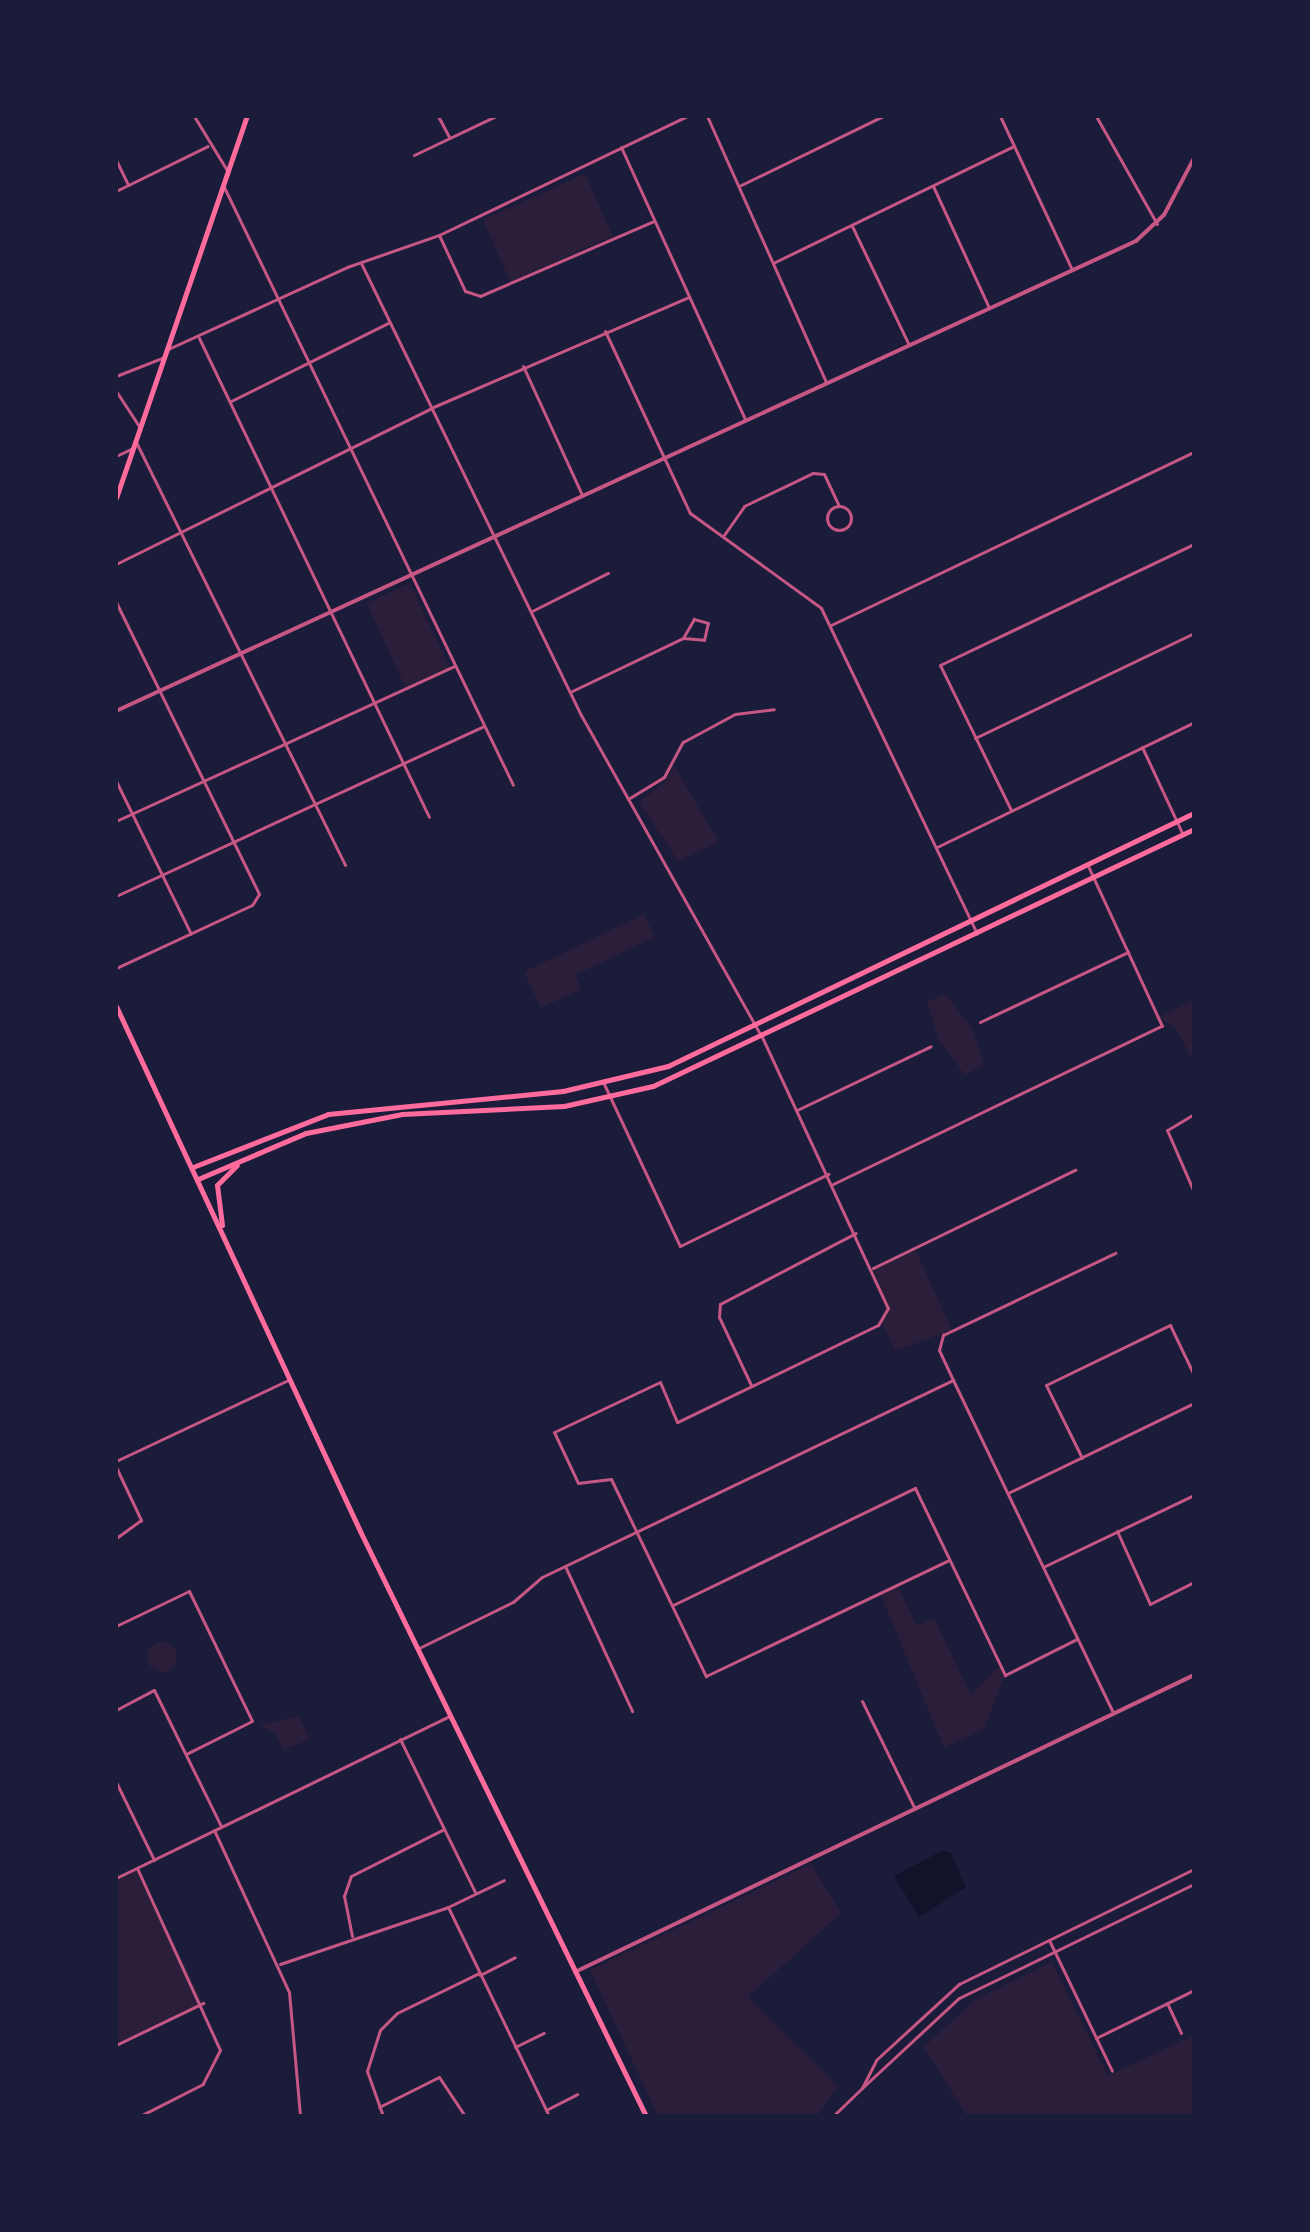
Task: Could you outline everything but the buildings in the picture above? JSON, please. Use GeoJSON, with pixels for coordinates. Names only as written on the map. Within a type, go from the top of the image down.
{"type":"FeatureCollection","features":[{"type":"Feature","properties":{"kind":"main road"},"geometry":{"type":"LineString","coordinates":[[116,498],[247,116]]}},
{"type":"Feature","properties":{"kind":"main road"},"geometry":{"type":"LineString","coordinates":[[193,1167],[273,1130],[339,1112],[604,1084],[668,1066],[1194,813]]}},
{"type":"Feature","properties":{"kind":"main road"},"geometry":{"type":"LineString","coordinates":[[198,1179],[306,1133],[390,1116],[611,1099],[762,1037],[1194,829]]}},
{"type":"Feature","properties":{"kind":"main road"},"geometry":{"type":"LineString","coordinates":[[116,1006],[336,1480],[646,2116]]}},
{"type":"Feature","properties":{"kind":"main road"},"geometry":{"type":"LineString","coordinates":[[226,1239],[217,1185],[248,1158]]}},
{"type":"Feature","properties":{"kind":"street"},"geometry":{"type":"LineString","coordinates":[[194,116],[208,146],[228,172]]}},
{"type":"Feature","properties":{"kind":"street"},"geometry":{"type":"LineString","coordinates":[[438,116],[450,138]]}},
{"type":"Feature","properties":{"kind":"street"},"geometry":{"type":"LineString","coordinates":[[414,155],[496,116]]}},
{"type":"Feature","properties":{"kind":"street"},"geometry":{"type":"LineString","coordinates":[[165,350],[199,338],[361,263],[439,235],[687,116]]}},
{"type":"Feature","properties":{"kind":"street"},"geometry":{"type":"LineString","coordinates":[[707,116],[826,382]]}},
{"type":"Feature","properties":{"kind":"street"},"geometry":{"type":"LineString","coordinates":[[739,186],[883,116]]}},
{"type":"Feature","properties":{"kind":"street"},"geometry":{"type":"LineString","coordinates":[[1000,116],[1072,270]]}},
{"type":"Feature","properties":{"kind":"street"},"geometry":{"type":"LineString","coordinates":[[1096,116],[1157,224]]}},
{"type":"Feature","properties":{"kind":"street"},"geometry":{"type":"LineString","coordinates":[[116,191],[208,146]]}},
{"type":"Feature","properties":{"kind":"street"},"geometry":{"type":"LineString","coordinates":[[773,263],[1014,146]]}},
{"type":"Feature","properties":{"kind":"street"},"geometry":{"type":"LineString","coordinates":[[621,147],[745,419]]}},
{"type":"Feature","properties":{"kind":"street"},"geometry":{"type":"LineString","coordinates":[[116,711],[1072,270],[1157,224],[1194,158]]}},
{"type":"Feature","properties":{"kind":"street"},"geometry":{"type":"LineString","coordinates":[[116,160],[128,185]]}},
{"type":"Feature","properties":{"kind":"street"},"geometry":{"type":"LineString","coordinates":[[223,185],[513,785]]}},
{"type":"Feature","properties":{"kind":"street"},"geometry":{"type":"LineString","coordinates":[[933,186],[989,308]]}},
{"type":"Feature","properties":{"kind":"street"},"geometry":{"type":"LineString","coordinates":[[439,235],[465,291],[480,296],[654,221]]}},
{"type":"Feature","properties":{"kind":"street"},"geometry":{"type":"LineString","coordinates":[[852,226],[909,345]]}},
{"type":"Feature","properties":{"kind":"street"},"geometry":{"type":"LineString","coordinates":[[361,263],[570,692],[762,1037],[873,1268],[885,1320],[677,1422],[660,1382],[554,1432],[578,1483],[611,1479],[706,1676],[949,1560]]}},
{"type":"Feature","properties":{"kind":"street"},"geometry":{"type":"LineString","coordinates":[[116,564],[431,408],[689,297]]}},
{"type":"Feature","properties":{"kind":"street"},"geometry":{"type":"LineString","coordinates":[[230,402],[388,323]]}},
{"type":"Feature","properties":{"kind":"street"},"geometry":{"type":"LineString","coordinates":[[605,331],[690,513],[812,594],[831,625],[977,933]]}},
{"type":"Feature","properties":{"kind":"street"},"geometry":{"type":"LineString","coordinates":[[199,338],[429,817]]}},
{"type":"Feature","properties":{"kind":"street"},"geometry":{"type":"LineString","coordinates":[[116,376],[162,358]]}},
{"type":"Feature","properties":{"kind":"street"},"geometry":{"type":"LineString","coordinates":[[523,366],[582,495]]}},
{"type":"Feature","properties":{"kind":"street"},"geometry":{"type":"LineString","coordinates":[[116,391],[139,426]]}},
{"type":"Feature","properties":{"kind":"street"},"geometry":{"type":"LineString","coordinates":[[135,440],[242,651],[345,865]]}},
{"type":"Feature","properties":{"kind":"street"},"geometry":{"type":"LineString","coordinates":[[116,456],[133,448]]}},
{"type":"Feature","properties":{"kind":"street"},"geometry":{"type":"LineString","coordinates":[[831,625],[1194,452]]}},
{"type":"Feature","properties":{"kind":"street"},"geometry":{"type":"LineString","coordinates":[[724,535],[744,506],[817,472],[851,519],[838,531],[826,518],[839,506]]}},
{"type":"Feature","properties":{"kind":"street"},"geometry":{"type":"LineString","coordinates":[[1011,810],[940,665],[1194,544]]}},
{"type":"Feature","properties":{"kind":"street"},"geometry":{"type":"LineString","coordinates":[[532,611],[608,573]]}},
{"type":"Feature","properties":{"kind":"street"},"geometry":{"type":"LineString","coordinates":[[116,602],[259,898],[191,934],[116,968]]}},
{"type":"Feature","properties":{"kind":"street"},"geometry":{"type":"LineString","coordinates":[[570,692],[683,638],[704,640],[708,623],[694,619],[683,638]]}},
{"type":"Feature","properties":{"kind":"street"},"geometry":{"type":"LineString","coordinates":[[975,738],[1194,633]]}},
{"type":"Feature","properties":{"kind":"street"},"geometry":{"type":"LineString","coordinates":[[116,821],[455,666]]}},
{"type":"Feature","properties":{"kind":"street"},"geometry":{"type":"LineString","coordinates":[[628,799],[664,777],[683,742],[735,714],[774,709]]}},
{"type":"Feature","properties":{"kind":"street"},"geometry":{"type":"LineString","coordinates":[[937,847],[1194,722]]}},
{"type":"Feature","properties":{"kind":"street"},"geometry":{"type":"LineString","coordinates":[[116,896],[484,726]]}},
{"type":"Feature","properties":{"kind":"street"},"geometry":{"type":"LineString","coordinates":[[1142,747],[1183,835]]}},
{"type":"Feature","properties":{"kind":"street"},"geometry":{"type":"LineString","coordinates":[[116,781],[191,934]]}},
{"type":"Feature","properties":{"kind":"street"},"geometry":{"type":"LineString","coordinates":[[833,1184],[1162,1026],[1087,864]]}},
{"type":"Feature","properties":{"kind":"street"},"geometry":{"type":"LineString","coordinates":[[980,1022],[1128,952]]}},
{"type":"Feature","properties":{"kind":"street"},"geometry":{"type":"LineString","coordinates":[[797,1110],[931,1046]]}},
{"type":"Feature","properties":{"kind":"street"},"geometry":{"type":"LineString","coordinates":[[604,1084],[680,1246],[828,1174]]}},
{"type":"Feature","properties":{"kind":"street"},"geometry":{"type":"LineString","coordinates":[[1194,1114],[1167,1130],[1194,1192]]}},
{"type":"Feature","properties":{"kind":"street"},"geometry":{"type":"LineString","coordinates":[[873,1268],[1075,1170]]}},
{"type":"Feature","properties":{"kind":"street"},"geometry":{"type":"LineString","coordinates":[[751,1385],[719,1317],[720,1304],[856,1233]]}},
{"type":"Feature","properties":{"kind":"street"},"geometry":{"type":"LineString","coordinates":[[1113,1713],[939,1350],[943,1335],[1115,1253]]}},
{"type":"Feature","properties":{"kind":"street"},"geometry":{"type":"LineString","coordinates":[[1082,1458],[1046,1385],[1170,1325],[1194,1375]]}},
{"type":"Feature","properties":{"kind":"street"},"geometry":{"type":"LineString","coordinates":[[116,1461],[290,1379]]}},
{"type":"Feature","properties":{"kind":"street"},"geometry":{"type":"LineString","coordinates":[[417,1649],[565,1566],[953,1380]]}},
{"type":"Feature","properties":{"kind":"street"},"geometry":{"type":"LineString","coordinates":[[1008,1493],[1194,1403]]}},
{"type":"Feature","properties":{"kind":"street"},"geometry":{"type":"LineString","coordinates":[[116,1467],[141,1520],[116,1538]]}},
{"type":"Feature","properties":{"kind":"street"},"geometry":{"type":"LineString","coordinates":[[673,1605],[915,1488],[1005,1675],[1077,1639]]}},
{"type":"Feature","properties":{"kind":"street"},"geometry":{"type":"LineString","coordinates":[[1043,1567],[1194,1495]]}},
{"type":"Feature","properties":{"kind":"street"},"geometry":{"type":"LineString","coordinates":[[1117,1531],[1150,1604],[1194,1582]]}},
{"type":"Feature","properties":{"kind":"street"},"geometry":{"type":"LineString","coordinates":[[565,1566],[632,1711]]}},
{"type":"Feature","properties":{"kind":"street"},"geometry":{"type":"LineString","coordinates":[[116,1626],[189,1591],[252,1721],[186,1754]]}},
{"type":"Feature","properties":{"kind":"street"},"geometry":{"type":"LineString","coordinates":[[575,1972],[1194,1675]]}},
{"type":"Feature","properties":{"kind":"street"},"geometry":{"type":"LineString","coordinates":[[116,1710],[154,1690],[221,1826]]}},
{"type":"Feature","properties":{"kind":"street"},"geometry":{"type":"LineString","coordinates":[[862,1701],[915,1809]]}},
{"type":"Feature","properties":{"kind":"street"},"geometry":{"type":"LineString","coordinates":[[116,1878],[450,1716]]}},
{"type":"Feature","properties":{"kind":"street"},"geometry":{"type":"LineString","coordinates":[[400,1739],[475,1892]]}},
{"type":"Feature","properties":{"kind":"street"},"geometry":{"type":"LineString","coordinates":[[116,1782],[154,1860]]}},
{"type":"Feature","properties":{"kind":"street"},"geometry":{"type":"LineString","coordinates":[[352,1936],[344,1896],[351,1876],[444,1829]]}},
{"type":"Feature","properties":{"kind":"street"},"geometry":{"type":"LineString","coordinates":[[214,1830],[280,1964],[291,2008],[300,2116]]}},
{"type":"Feature","properties":{"kind":"street"},"geometry":{"type":"LineString","coordinates":[[137,1868],[220,2043],[215,2070],[198,2088],[140,2116]]}},
{"type":"Feature","properties":{"kind":"street"},"geometry":{"type":"LineString","coordinates":[[862,2088],[876,2060],[940,1998],[1049,1940],[1193,1871]]}},
{"type":"Feature","properties":{"kind":"street"},"geometry":{"type":"LineString","coordinates":[[280,1964],[352,1936],[448,1907],[504,1880]]}},
{"type":"Feature","properties":{"kind":"street"},"geometry":{"type":"LineString","coordinates":[[833,2116],[959,1998],[1194,1884]]}},
{"type":"Feature","properties":{"kind":"street"},"geometry":{"type":"LineString","coordinates":[[448,1907],[549,2116]]}},
{"type":"Feature","properties":{"kind":"street"},"geometry":{"type":"LineString","coordinates":[[1049,1940],[1112,2071]]}},
{"type":"Feature","properties":{"kind":"street"},"geometry":{"type":"LineString","coordinates":[[383,2116],[367,2071],[384,2024],[515,1957]]}},
{"type":"Feature","properties":{"kind":"street"},"geometry":{"type":"LineString","coordinates":[[1096,2038],[1194,1990]]}},
{"type":"Feature","properties":{"kind":"street"},"geometry":{"type":"LineString","coordinates":[[116,2045],[203,2003]]}},
{"type":"Feature","properties":{"kind":"street"},"geometry":{"type":"LineString","coordinates":[[1167,2003],[1181,2033]]}},
{"type":"Feature","properties":{"kind":"street"},"geometry":{"type":"LineString","coordinates":[[515,2047],[544,2033]]}},
{"type":"Feature","properties":{"kind":"street"},"geometry":{"type":"LineString","coordinates":[[379,2107],[439,2077],[465,2116]]}},
{"type":"Feature","properties":{"kind":"street"},"geometry":{"type":"LineString","coordinates":[[546,2110],[577,2094]]}},
{"type":"Feature","properties":{"kind":"shaded area"},"geometry":{"type":"Polygon","coordinates":[[[585,174],[613,236],[510,282],[483,220],[585,174]]]}},
{"type":"Feature","properties":{"kind":"shaded area"},"geometry":{"type":"Polygon","coordinates":[[[410,583],[450,669],[407,689],[366,603],[410,583]]]}},
{"type":"Feature","properties":{"kind":"shaded area"},"geometry":{"type":"Polygon","coordinates":[[[674,765],[719,842],[678,861],[639,802],[666,781],[674,765]]]}},
{"type":"Feature","properties":{"kind":"shaded area"},"geometry":{"type":"Polygon","coordinates":[[[644,914],[655,937],[575,975],[581,989],[541,1008],[524,972],[644,914]]]}},
{"type":"Feature","properties":{"kind":"shaded area"},"geometry":{"type":"Polygon","coordinates":[[[945,994],[972,1028],[984,1065],[965,1075],[939,1041],[927,1002],[945,994]]]}},
{"type":"Feature","properties":{"kind":"shaded area"},"geometry":{"type":"Polygon","coordinates":[[[1194,999],[1194,1063],[1176,1028],[1158,1017],[1194,999]]]}},
{"type":"Feature","properties":{"kind":"shaded area"},"geometry":{"type":"Polygon","coordinates":[[[914,1247],[952,1330],[895,1351],[882,1323],[888,1308],[873,1268],[914,1247]]]}},
{"type":"Feature","properties":{"kind":"shaded area"},"geometry":{"type":"Polygon","coordinates":[[[897,1585],[917,1626],[934,1618],[971,1695],[1000,1665],[1005,1675],[984,1729],[944,1748],[880,1593],[897,1585]]]}},
{"type":"Feature","properties":{"kind":"shaded area"},"geometry":{"type":"Polygon","coordinates":[[[162,1642],[173,1646],[177,1657],[173,1668],[162,1672],[151,1668],[147,1657],[151,1646],[162,1642]]]}},
{"type":"Feature","properties":{"kind":"shaded area"},"geometry":{"type":"Polygon","coordinates":[[[299,1716],[310,1739],[283,1750],[275,1733],[259,1725],[299,1716]]]}},
{"type":"Feature","properties":{"kind":"shaded area"},"geometry":{"type":"Polygon","coordinates":[[[942,1851],[951,1853],[966,1887],[919,1917],[894,1876],[942,1851]]]}},
{"type":"Feature","properties":{"kind":"shaded area"},"geometry":{"type":"Polygon","coordinates":[[[811,1864],[841,1913],[748,1997],[838,2086],[817,2116],[658,2116],[590,1970],[811,1864]]]}},
{"type":"Feature","properties":{"kind":"shaded area"},"geometry":{"type":"Polygon","coordinates":[[[137,1868],[203,2003],[116,2045],[116,1878],[137,1868]]]}},
{"type":"Feature","properties":{"kind":"shaded area"},"geometry":{"type":"Polygon","coordinates":[[[1052,1962],[1108,2076],[1194,2035],[1194,2116],[967,2116],[924,2047],[974,2000],[1052,1962]]]}}]}
